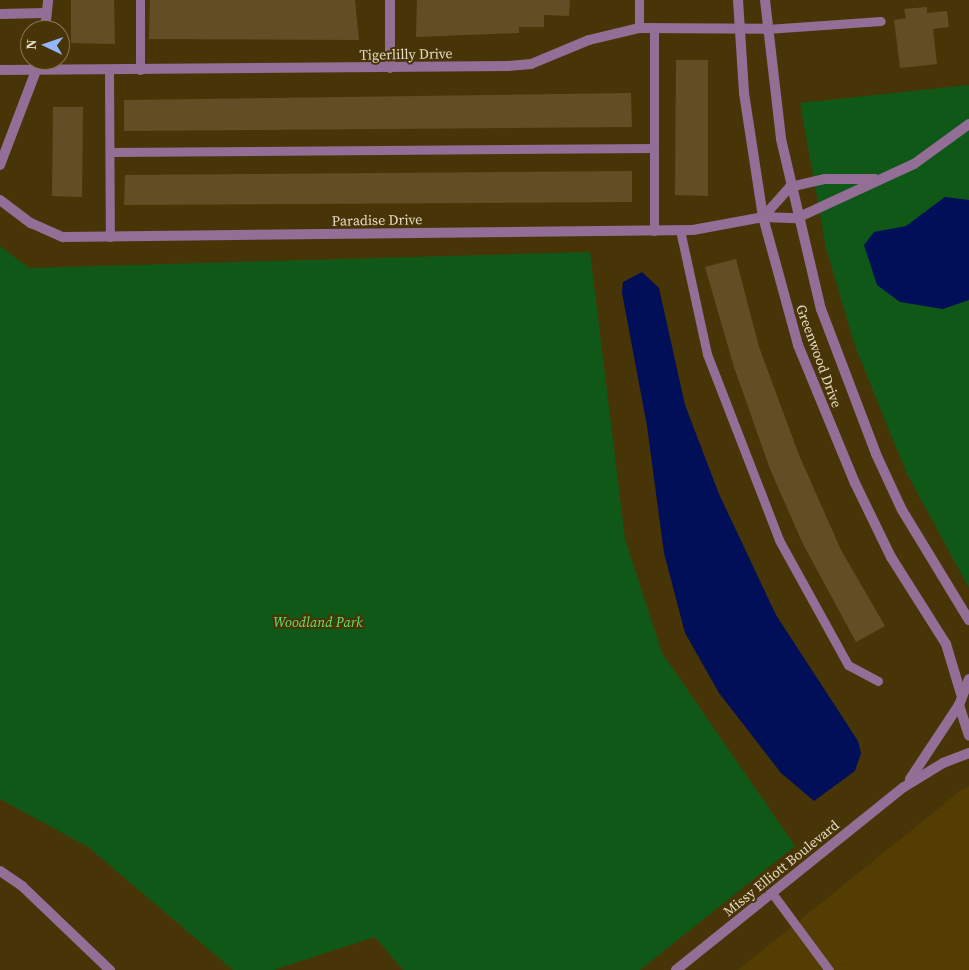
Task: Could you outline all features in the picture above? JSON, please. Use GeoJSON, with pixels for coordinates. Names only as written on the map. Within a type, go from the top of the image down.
{"type":"FeatureCollection","features":[{"type":"Feature","properties":{"kind":"street"},"geometry":{"type":"LineString","coordinates":[[46,20],[48,0]]}},
{"type":"Feature","properties":{"kind":"street"},"geometry":{"type":"LineString","coordinates":[[390,0],[390,68]]}},
{"type":"Feature","properties":{"kind":"street","name":"Greenwood Drive"},"geometry":{"type":"LineString","coordinates":[[738,0],[739,27],[763,217],[815,391],[891,557],[946,644],[960,694]]}},
{"type":"Feature","properties":{"kind":"street","name":"Greenwood Drive"},"geometry":{"type":"LineString","coordinates":[[765,0],[767,29],[790,187],[821,310],[876,454],[902,510],[969,620]]}},
{"type":"Feature","properties":{"kind":"street"},"geometry":{"type":"LineString","coordinates":[[0,14],[46,13]]}},
{"type":"Feature","properties":{"kind":"street","name":"Tigerlilly Drive"},"geometry":{"type":"LineString","coordinates":[[70,67],[140,70],[390,68],[531,64],[589,40],[639,28],[739,27],[767,29]]}},
{"type":"Feature","properties":{"kind":"street","name":"Tigerlilly Drive"},"geometry":{"type":"LineString","coordinates":[[0,70],[20,67]]}},
{"type":"Feature","properties":{"kind":"street"},"geometry":{"type":"LineString","coordinates":[[0,166],[37,70]]}},
{"type":"Feature","properties":{"kind":"street"},"geometry":{"type":"LineString","coordinates":[[797,218],[875,179],[914,164],[969,124]]}},
{"type":"Feature","properties":{"kind":"street"},"geometry":{"type":"LineString","coordinates":[[763,217],[790,187],[826,179],[875,179]]}},
{"type":"Feature","properties":{"kind":"street","name":"Paradise Drive"},"geometry":{"type":"LineString","coordinates":[[0,200],[31,223],[63,237],[654,231],[680,230],[763,217],[797,218]]}},
{"type":"Feature","properties":{"kind":"street"},"geometry":{"type":"LineString","coordinates":[[969,679],[960,694],[958,705],[969,735]]}},
{"type":"Feature","properties":{"kind":"street","name":"Missy Elliott Boulevard"},"geometry":{"type":"LineString","coordinates":[[904,787],[926,760],[958,705]]}},
{"type":"Feature","properties":{"kind":"street","name":"Missy Elliott Boulevard"},"geometry":{"type":"LineString","coordinates":[[676,970],[904,787],[943,763],[969,753]]}},
{"type":"Feature","properties":{"kind":"street"},"geometry":{"type":"LineString","coordinates":[[0,871],[22,886],[110,970]]}},
{"type":"Feature","properties":{"kind":"lane"},"geometry":{"type":"LineString","coordinates":[[140,0],[140,70]]}},
{"type":"Feature","properties":{"kind":"lane"},"geometry":{"type":"LineString","coordinates":[[639,0],[639,28]]}},
{"type":"Feature","properties":{"kind":"lane"},"geometry":{"type":"LineString","coordinates":[[767,29],[881,21]]}},
{"type":"Feature","properties":{"kind":"lane"},"geometry":{"type":"LineString","coordinates":[[654,27],[654,231]]}},
{"type":"Feature","properties":{"kind":"lane"},"geometry":{"type":"LineString","coordinates":[[109,70],[110,237]]}},
{"type":"Feature","properties":{"kind":"lane"},"geometry":{"type":"LineString","coordinates":[[110,152],[654,148]]}},
{"type":"Feature","properties":{"kind":"lane"},"geometry":{"type":"LineString","coordinates":[[680,230],[707,354],[778,540],[848,665],[878,681]]}},
{"type":"Feature","properties":{"kind":"lane"},"geometry":{"type":"LineString","coordinates":[[772,893],[826,969]]}},
{"type":"Feature","properties":{"kind":"shaded area"},"geometry":{"type":"Polygon","coordinates":[[[945,197],[969,200],[969,300],[943,309],[900,302],[877,285],[864,245],[874,232],[906,226],[945,197]]]}},
{"type":"Feature","properties":{"kind":"shaded area"},"geometry":{"type":"Polygon","coordinates":[[[642,272],[659,288],[685,405],[719,494],[776,615],[858,741],[861,753],[855,771],[814,801],[781,773],[719,693],[685,633],[664,553],[647,426],[622,293],[623,282],[642,272]]]}},
{"type":"Feature","properties":{"kind":"shaded area"},"geometry":{"type":"Polygon","coordinates":[[[969,786],[969,970],[738,970],[960,791],[969,786]]]}},
{"type":"Feature","properties":{"kind":"green space"},"geometry":{"type":"Polygon","coordinates":[[[969,85],[969,588],[906,472],[855,346],[826,248],[800,103],[969,85]]]}},
{"type":"Feature","properties":{"kind":"green space","name":"Woodland Park"},"geometry":{"type":"Polygon","coordinates":[[[0,246],[29,268],[590,252],[625,539],[662,653],[795,846],[640,970],[403,970],[375,937],[273,970],[233,970],[88,847],[0,799],[0,246]]]}},
{"type":"Feature","properties":{"kind":"building"},"geometry":{"type":"Polygon","coordinates":[[[71,0],[114,0],[115,44],[71,43],[71,0]]]}},
{"type":"Feature","properties":{"kind":"building"},"geometry":{"type":"Polygon","coordinates":[[[150,0],[355,0],[359,40],[149,39],[150,0]]]}},
{"type":"Feature","properties":{"kind":"building"},"geometry":{"type":"Polygon","coordinates":[[[417,0],[570,0],[569,16],[544,15],[544,27],[519,27],[519,33],[416,37],[417,0]]]}},
{"type":"Feature","properties":{"kind":"building"},"geometry":{"type":"Polygon","coordinates":[[[927,7],[927,13],[947,11],[949,27],[933,29],[937,64],[900,68],[894,20],[906,18],[904,9],[927,7]]]}},
{"type":"Feature","properties":{"kind":"building"},"geometry":{"type":"Polygon","coordinates":[[[676,60],[708,60],[708,196],[675,195],[676,60]]]}},
{"type":"Feature","properties":{"kind":"building"},"geometry":{"type":"Polygon","coordinates":[[[631,93],[632,127],[124,131],[124,100],[631,93]]]}},
{"type":"Feature","properties":{"kind":"building"},"geometry":{"type":"Polygon","coordinates":[[[53,107],[83,107],[82,197],[52,196],[53,107]]]}},
{"type":"Feature","properties":{"kind":"building"},"geometry":{"type":"Polygon","coordinates":[[[632,171],[632,202],[124,205],[125,175],[632,171]]]}},
{"type":"Feature","properties":{"kind":"building"},"geometry":{"type":"Polygon","coordinates":[[[736,259],[759,347],[799,455],[841,550],[885,626],[856,642],[803,544],[770,469],[734,367],[705,267],[736,259]]]}}]}
